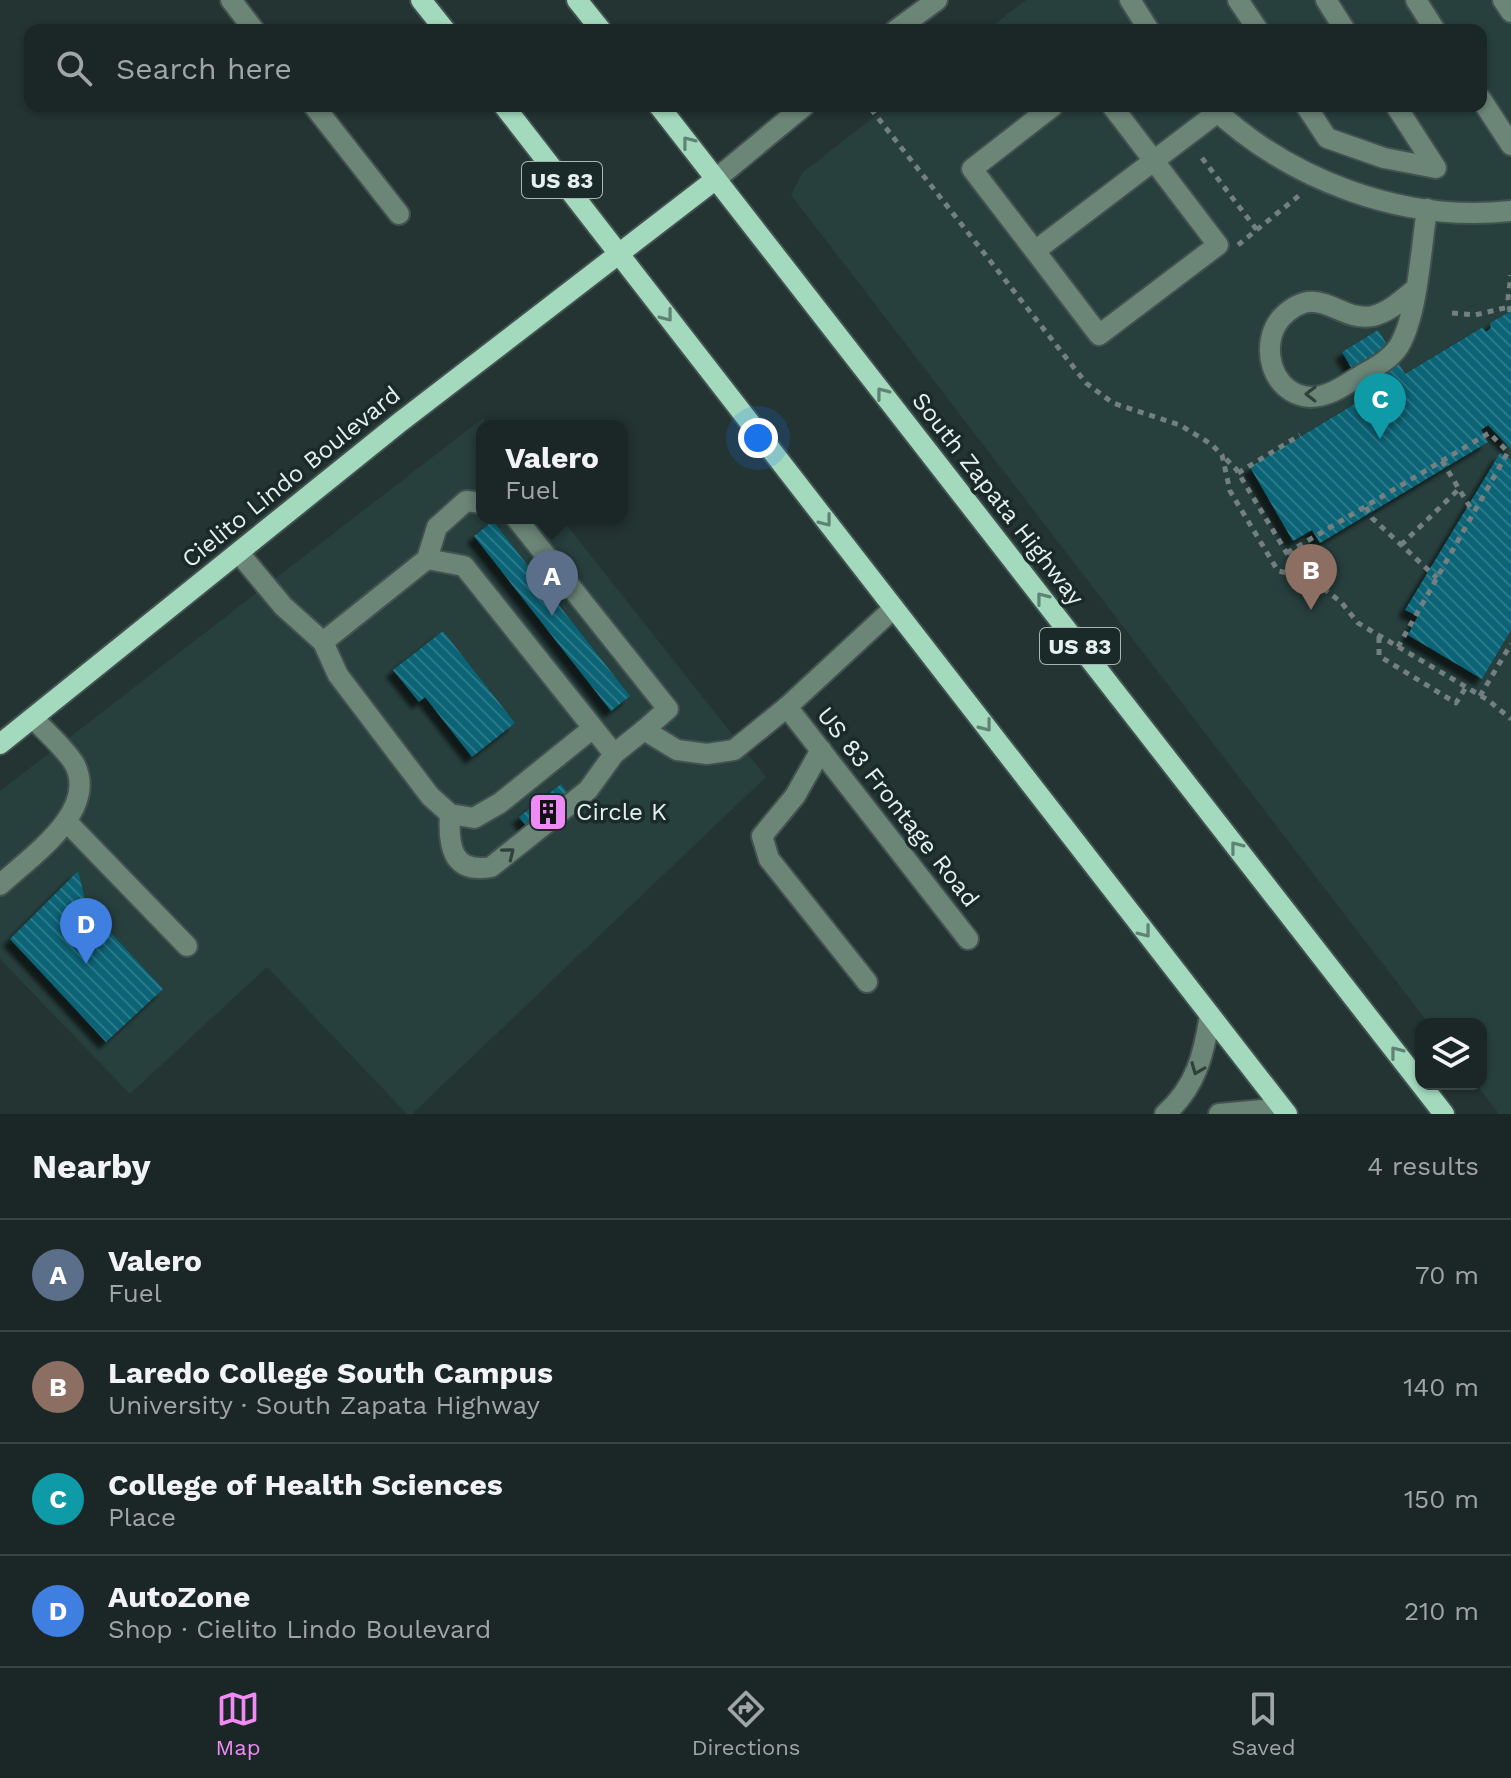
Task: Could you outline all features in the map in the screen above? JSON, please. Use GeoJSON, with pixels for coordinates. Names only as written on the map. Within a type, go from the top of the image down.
{"type":"FeatureCollection","features":[{"type":"Feature","properties":{"kind":"main road"},"geometry":{"type":"LineString","coordinates":[[421,0],[440,24]]}},
{"type":"Feature","properties":{"kind":"main road"},"geometry":{"type":"LineString","coordinates":[[577,0],[596,24]]}},
{"type":"Feature","properties":{"kind":"main road","name":"US 83"},"geometry":{"type":"LineString","coordinates":[[509,112],[1284,1111]]}},
{"type":"Feature","properties":{"kind":"main road","name":"South Zapata Highway"},"geometry":{"type":"LineString","coordinates":[[664,112],[1444,1114]]}},
{"type":"Feature","properties":{"kind":"main road","name":"Cielito Lindo Boulevard"},"geometry":{"type":"LineString","coordinates":[[0,744],[399,423],[716,179]]}},
{"type":"Feature","properties":{"kind":"street"},"geometry":{"type":"LineString","coordinates":[[231,0],[249,24]]}},
{"type":"Feature","properties":{"kind":"street"},"geometry":{"type":"LineString","coordinates":[[904,24],[937,0]]}},
{"type":"Feature","properties":{"kind":"street"},"geometry":{"type":"LineString","coordinates":[[1130,0],[1145,24]]}},
{"type":"Feature","properties":{"kind":"street"},"geometry":{"type":"LineString","coordinates":[[1238,0],[1254,24]]}},
{"type":"Feature","properties":{"kind":"street"},"geometry":{"type":"LineString","coordinates":[[1326,0],[1341,24]]}},
{"type":"Feature","properties":{"kind":"street"},"geometry":{"type":"LineString","coordinates":[[1416,0],[1431,24]]}},
{"type":"Feature","properties":{"kind":"street"},"geometry":{"type":"LineString","coordinates":[[1503,0],[1511,12]]}},
{"type":"Feature","properties":{"kind":"street"},"geometry":{"type":"LineString","coordinates":[[1487,108],[1511,145]]}},
{"type":"Feature","properties":{"kind":"street"},"geometry":{"type":"LineString","coordinates":[[319,112],[399,214]]}},
{"type":"Feature","properties":{"kind":"street"},"geometry":{"type":"LineString","coordinates":[[716,179],[797,112]]}},
{"type":"Feature","properties":{"kind":"street"},"geometry":{"type":"LineString","coordinates":[[1045,112],[972,169],[1099,335],[1218,245],[1117,112]]}},
{"type":"Feature","properties":{"kind":"street"},"geometry":{"type":"LineString","coordinates":[[1035,251],[1154,161],[1211,112]]}},
{"type":"Feature","properties":{"kind":"street"},"geometry":{"type":"LineString","coordinates":[[1218,112],[1258,144],[1306,172],[1369,197],[1427,209],[1511,211]]}},
{"type":"Feature","properties":{"kind":"street"},"geometry":{"type":"LineString","coordinates":[[1310,112],[1327,138],[1384,158],[1436,168],[1400,112]]}},
{"type":"Feature","properties":{"kind":"street"},"geometry":{"type":"LineString","coordinates":[[1414,290],[1390,309],[1361,317],[1325,302],[1298,306],[1284,315],[1269,340],[1272,367],[1296,393],[1307,397],[1331,393],[1382,364],[1397,349],[1407,328],[1414,290],[1427,209]]}},
{"type":"Feature","properties":{"kind":"street"},"geometry":{"type":"LineString","coordinates":[[323,642],[427,559],[437,527],[466,501],[476,502]]}},
{"type":"Feature","properties":{"kind":"street"},"geometry":{"type":"LineString","coordinates":[[450,814],[448,839],[454,854],[463,865],[478,869],[491,867],[588,790],[614,754],[668,709],[521,524]]}},
{"type":"Feature","properties":{"kind":"street"},"geometry":{"type":"LineString","coordinates":[[239,553],[283,606],[323,642],[338,675],[430,796],[450,814],[474,818],[500,803],[593,728]]}},
{"type":"Feature","properties":{"kind":"street"},"geometry":{"type":"LineString","coordinates":[[427,559],[464,566],[614,754]]}},
{"type":"Feature","properties":{"kind":"street"},"geometry":{"type":"LineString","coordinates":[[644,730],[677,750],[707,754],[734,750],[787,707],[894,608]]}},
{"type":"Feature","properties":{"kind":"street","name":"US 83 Frontage Road"},"geometry":{"type":"LineString","coordinates":[[787,707],[968,939]]}},
{"type":"Feature","properties":{"kind":"street"},"geometry":{"type":"LineString","coordinates":[[0,885],[67,822],[77,804],[80,784],[75,764],[33,718]]}},
{"type":"Feature","properties":{"kind":"street"},"geometry":{"type":"LineString","coordinates":[[821,750],[795,796],[762,836],[769,859],[867,982]]}},
{"type":"Feature","properties":{"kind":"street"},"geometry":{"type":"LineString","coordinates":[[67,822],[187,946]]}},
{"type":"Feature","properties":{"kind":"street"},"geometry":{"type":"LineString","coordinates":[[1165,1114],[1189,1088],[1199,1069],[1210,1015]]}},
{"type":"Feature","properties":{"kind":"street"},"geometry":{"type":"LineString","coordinates":[[1219,1114],[1284,1111]]}},
{"type":"Feature","properties":{"kind":"path"},"geometry":{"type":"LineString","coordinates":[[873,112],[1086,383],[1113,403],[1195,433],[1222,455],[1238,473],[1301,576]]}},
{"type":"Feature","properties":{"kind":"path"},"geometry":{"type":"LineString","coordinates":[[1202,158],[1257,230]]}},
{"type":"Feature","properties":{"kind":"path"},"geometry":{"type":"LineString","coordinates":[[1237,246],[1301,194]]}},
{"type":"Feature","properties":{"kind":"path"},"geometry":{"type":"LineString","coordinates":[[1452,313],[1475,315],[1510,309],[1511,275]]}},
{"type":"Feature","properties":{"kind":"path"},"geometry":{"type":"LineString","coordinates":[[1287,553],[1489,433],[1508,452],[1398,647]]}},
{"type":"Feature","properties":{"kind":"path"},"geometry":{"type":"LineString","coordinates":[[1238,473],[1300,435]]}},
{"type":"Feature","properties":{"kind":"path"},"geometry":{"type":"LineString","coordinates":[[1222,455],[1230,491],[1278,571],[1301,576],[1330,592],[1358,623],[1466,687],[1511,719]]}},
{"type":"Feature","properties":{"kind":"path"},"geometry":{"type":"LineString","coordinates":[[1442,461],[1473,513]]}},
{"type":"Feature","properties":{"kind":"path"},"geometry":{"type":"LineString","coordinates":[[1401,545],[1459,489]]}},
{"type":"Feature","properties":{"kind":"path"},"geometry":{"type":"LineString","coordinates":[[1366,507],[1372,518],[1437,578]]}},
{"type":"Feature","properties":{"kind":"path"},"geometry":{"type":"LineString","coordinates":[[1379,636],[1379,656],[1456,703],[1466,687]]}},
{"type":"Feature","properties":{"kind":"path"},"geometry":{"type":"LineString","coordinates":[[1480,696],[1511,644]]}},
{"type":"Feature","properties":{"kind":"shaded area"},"geometry":{"type":"Polygon","coordinates":[[[1026,0],[1511,0],[1511,1114],[1499,1114],[1481,1090],[1487,1090],[1487,1018],[1424,1018],[791,195],[803,172],[880,112],[1487,112],[1487,24],[995,24],[1026,0]]]}},
{"type":"Feature","properties":{"kind":"shaded area"},"geometry":{"type":"Polygon","coordinates":[[[476,423],[476,524],[566,524],[766,777],[412,1114],[407,1114],[267,967],[130,1094],[0,959],[0,791],[476,423]]]}},
{"type":"Feature","properties":{"kind":"building"},"geometry":{"type":"Polygon","coordinates":[[[1511,311],[1511,449],[1488,425],[1481,430],[1488,442],[1320,543],[1312,530],[1293,541],[1250,467],[1368,396],[1342,352],[1378,330],[1405,374],[1483,327],[1486,332],[1491,328],[1490,323],[1511,311]]]}},
{"type":"Feature","properties":{"kind":"building"},"geometry":{"type":"Polygon","coordinates":[[[1500,453],[1511,459],[1511,630],[1482,679],[1408,635],[1418,616],[1405,610],[1500,453]]]}},
{"type":"Feature","properties":{"kind":"building"},"geometry":{"type":"Polygon","coordinates":[[[489,524],[495,524],[630,696],[611,711],[474,536],[489,524]]]}},
{"type":"Feature","properties":{"kind":"building"},"geometry":{"type":"Polygon","coordinates":[[[443,631],[515,723],[472,757],[425,697],[419,702],[393,670],[443,631]]]}},
{"type":"Feature","properties":{"kind":"building","name":"Circle K"},"geometry":{"type":"Polygon","coordinates":[[[561,784],[578,807],[537,839],[519,817],[561,784]]]}},
{"type":"Feature","properties":{"kind":"building"},"geometry":{"type":"Polygon","coordinates":[[[78,871],[87,907],[163,989],[106,1042],[10,939],[78,871]]]}},
{"type":"Feature","properties":{"kind":"place","name":"College of Health Sciences"},"geometry":{"type":"Point","coordinates":[1380,439]}},
{"type":"Feature","properties":{"kind":"place","name":"Laredo College South Campus"},"geometry":{"type":"Point","coordinates":[1311,610]}},
{"type":"Feature","properties":{"kind":"place","name":"Valero"},"geometry":{"type":"Point","coordinates":[552,616]}},
{"type":"Feature","properties":{"kind":"place","name":"Circle K"},"geometry":{"type":"Point","coordinates":[548,812]}},
{"type":"Feature","properties":{"kind":"place","name":"AutoZone"},"geometry":{"type":"Point","coordinates":[86,964]}}]}
